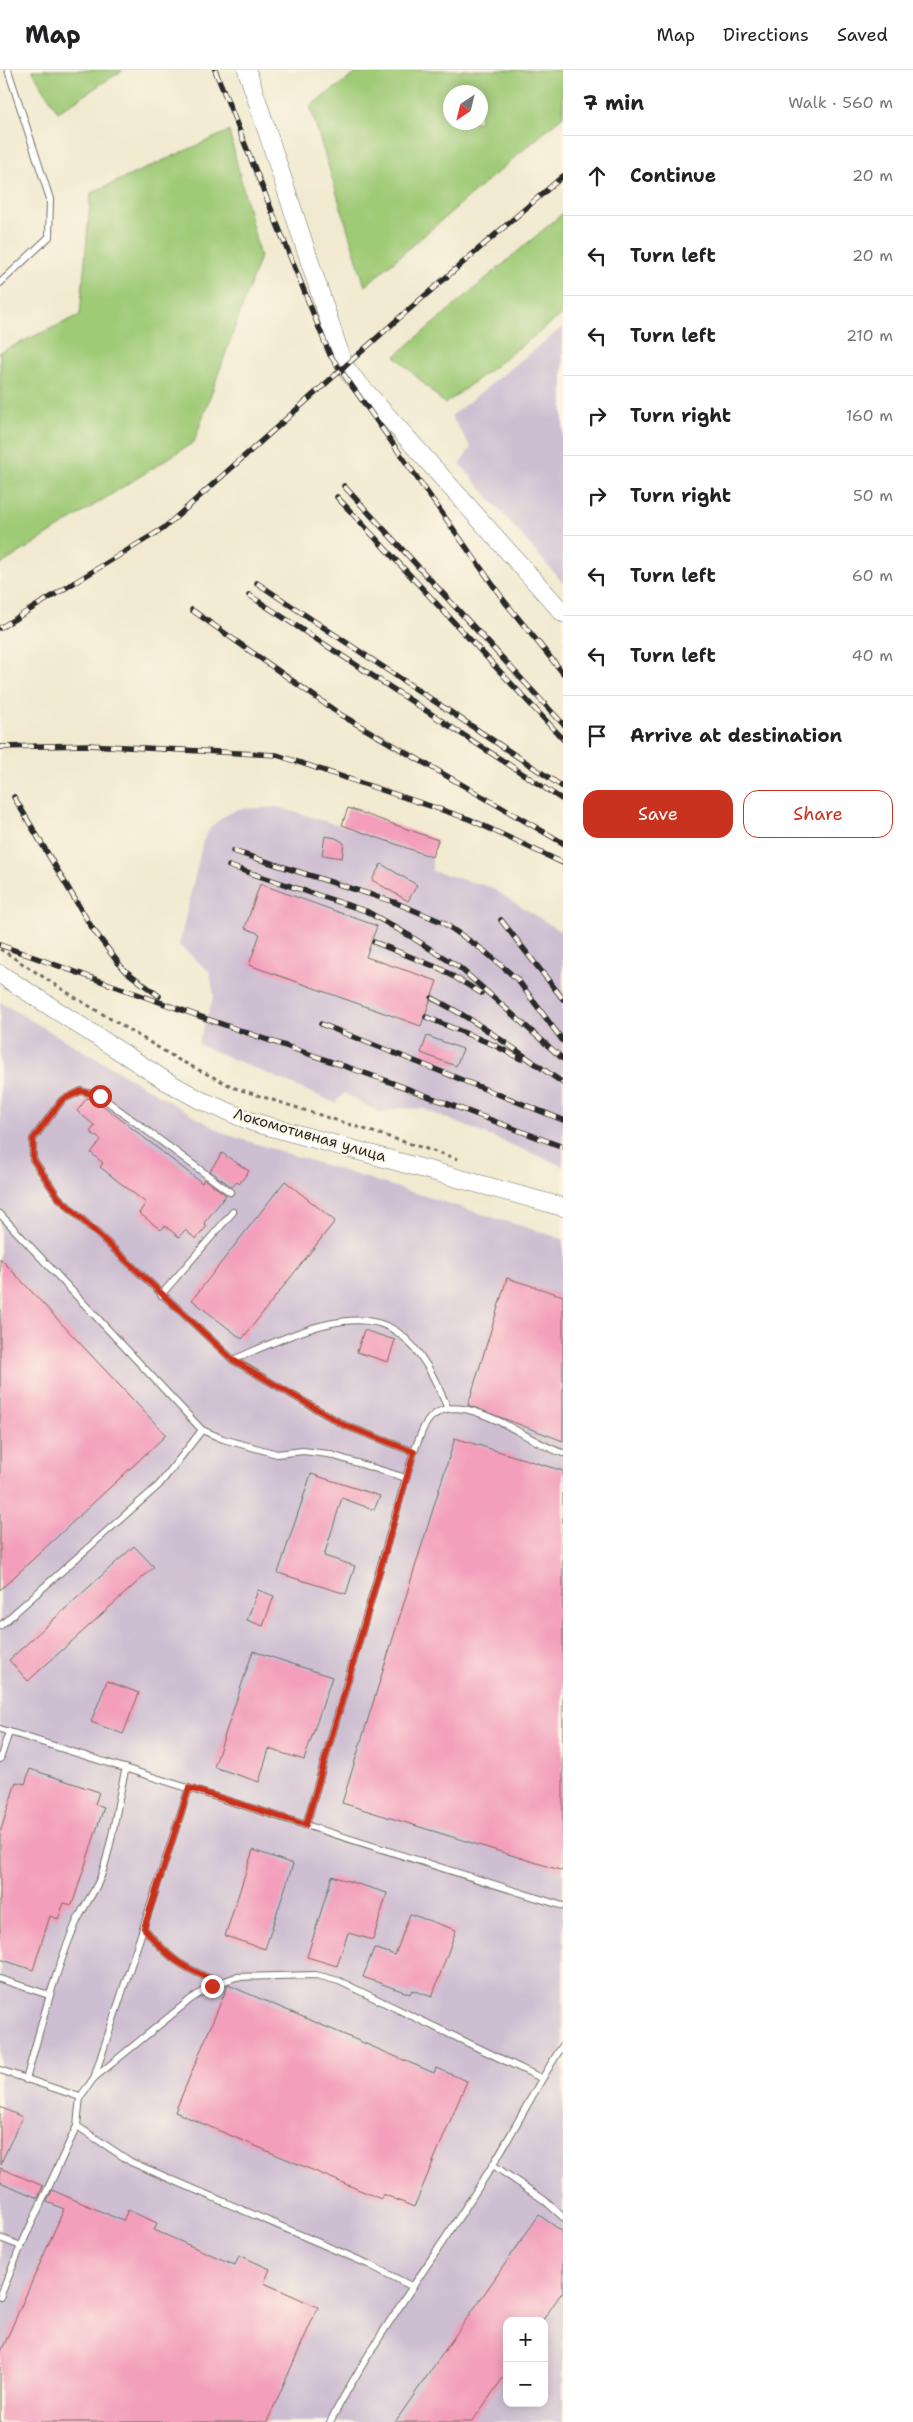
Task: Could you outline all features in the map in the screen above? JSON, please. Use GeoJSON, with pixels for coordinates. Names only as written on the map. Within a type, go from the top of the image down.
{"type":"FeatureCollection","features":[{"type":"Feature","properties":{"kind":"street"},"geometry":{"type":"LineString","coordinates":[[248,70],[346,368],[563,613]]}},
{"type":"Feature","properties":{"kind":"street","name":"Локомотивная улица"},"geometry":{"type":"LineString","coordinates":[[0,974],[166,1081],[209,1104],[253,1122],[563,1207]]}},
{"type":"Feature","properties":{"kind":"lane"},"geometry":{"type":"LineString","coordinates":[[0,283],[48,237],[50,199],[8,70]]}},
{"type":"Feature","properties":{"kind":"lane"},"geometry":{"type":"LineString","coordinates":[[230,1192],[100,1096],[81,1091],[62,1100],[46,1119],[33,1139],[33,1159],[58,1197],[161,1295],[233,1360],[344,1425],[414,1452]]}},
{"type":"Feature","properties":{"kind":"lane"},"geometry":{"type":"LineString","coordinates":[[161,1295],[233,1212]]}},
{"type":"Feature","properties":{"kind":"lane"},"geometry":{"type":"LineString","coordinates":[[0,1214],[202,1430],[223,1440],[277,1454],[304,1450],[328,1454],[406,1478]]}},
{"type":"Feature","properties":{"kind":"lane"},"geometry":{"type":"LineString","coordinates":[[233,1360],[324,1325],[351,1321],[378,1323],[396,1331],[417,1352],[436,1380],[448,1409]]}},
{"type":"Feature","properties":{"kind":"lane"},"geometry":{"type":"LineString","coordinates":[[306,1825],[406,1478],[425,1426],[440,1410],[460,1407],[478,1413],[563,1453]]}},
{"type":"Feature","properties":{"kind":"lane"},"geometry":{"type":"LineString","coordinates":[[0,1626],[159,1485],[202,1430]]}},
{"type":"Feature","properties":{"kind":"lane"},"geometry":{"type":"LineString","coordinates":[[0,1730],[563,1906]]}},
{"type":"Feature","properties":{"kind":"lane"},"geometry":{"type":"LineString","coordinates":[[0,1759],[9,1732]]}},
{"type":"Feature","properties":{"kind":"lane"},"geometry":{"type":"LineString","coordinates":[[26,2080],[49,1995],[77,1922],[100,1877],[114,1832],[119,1794],[126,1768]]}},
{"type":"Feature","properties":{"kind":"lane"},"geometry":{"type":"LineString","coordinates":[[94,2078],[189,1788]]}},
{"type":"Feature","properties":{"kind":"lane"},"geometry":{"type":"LineString","coordinates":[[144,1928],[164,1953],[180,1965],[219,1983]]}},
{"type":"Feature","properties":{"kind":"lane"},"geometry":{"type":"LineString","coordinates":[[0,2297],[21,2246],[77,2126],[80,2097],[94,2078],[191,1999],[219,1983],[236,1977],[316,1974],[339,1981],[541,2078]]}},
{"type":"Feature","properties":{"kind":"lane"},"geometry":{"type":"LineString","coordinates":[[0,1979],[49,1995]]}},
{"type":"Feature","properties":{"kind":"lane"},"geometry":{"type":"LineString","coordinates":[[330,2422],[413,2287],[493,2165],[541,2078],[563,2045]]}},
{"type":"Feature","properties":{"kind":"lane"},"geometry":{"type":"LineString","coordinates":[[0,2070],[80,2097]]}},
{"type":"Feature","properties":{"kind":"lane"},"geometry":{"type":"LineString","coordinates":[[77,2126],[131,2162],[368,2264],[413,2287]]}},
{"type":"Feature","properties":{"kind":"lane"},"geometry":{"type":"LineString","coordinates":[[493,2165],[544,2200],[563,2217]]}},
{"type":"Feature","properties":{"kind":"lane"},"geometry":{"type":"LineString","coordinates":[[0,2238],[21,2246]]}},
{"type":"Feature","properties":{"kind":"path"},"geometry":{"type":"LineString","coordinates":[[0,949],[76,998],[179,1060],[235,1088],[466,1162]]}},
{"type":"Feature","properties":{"kind":"shaded area"},"geometry":{"type":"Polygon","coordinates":[[[563,327],[563,583],[460,464],[471,447],[451,416],[563,327]]]}},
{"type":"Feature","properties":{"kind":"shaded area"},"geometry":{"type":"Polygon","coordinates":[[[277,807],[342,826],[432,857],[432,871],[490,887],[563,933],[563,1166],[424,1109],[400,1108],[380,1113],[344,1093],[335,1103],[198,1044],[214,995],[210,972],[179,945],[203,841],[211,827],[223,817],[238,809],[277,807]]]}},
{"type":"Feature","properties":{"kind":"shaded area"},"geometry":{"type":"Polygon","coordinates":[[[0,1002],[225,1134],[563,1239],[563,2422],[0,2422],[0,1002]]]}},
{"type":"Feature","properties":{"kind":"green space"},"geometry":{"type":"Polygon","coordinates":[[[32,70],[123,70],[58,112],[32,70]]]}},
{"type":"Feature","properties":{"kind":"green space"},"geometry":{"type":"Polygon","coordinates":[[[361,70],[563,70],[563,116],[365,286],[310,106],[361,70]]]}},
{"type":"Feature","properties":{"kind":"green space"},"geometry":{"type":"Polygon","coordinates":[[[229,131],[260,257],[194,442],[0,565],[0,352],[80,315],[91,193],[229,131]]]}},
{"type":"Feature","properties":{"kind":"green space"},"geometry":{"type":"Polygon","coordinates":[[[563,213],[563,314],[445,404],[395,356],[563,213]]]}},
{"type":"Feature","properties":{"kind":"building"},"geometry":{"type":"Polygon","coordinates":[[[348,808],[438,840],[432,857],[342,825],[348,808]]]}},
{"type":"Feature","properties":{"kind":"building"},"geometry":{"type":"Polygon","coordinates":[[[325,836],[336,838],[344,843],[342,858],[322,855],[325,836]]]}},
{"type":"Feature","properties":{"kind":"building"},"geometry":{"type":"Polygon","coordinates":[[[381,864],[417,885],[408,901],[372,880],[381,864]]]}},
{"type":"Feature","properties":{"kind":"building"},"geometry":{"type":"Polygon","coordinates":[[[260,884],[377,926],[366,957],[437,981],[421,1026],[249,965],[260,934],[245,928],[260,884]]]}},
{"type":"Feature","properties":{"kind":"building"},"geometry":{"type":"Polygon","coordinates":[[[427,1036],[463,1049],[456,1066],[421,1053],[427,1036]]]}},
{"type":"Feature","properties":{"kind":"building"},"geometry":{"type":"Polygon","coordinates":[[[87,1098],[96,1100],[202,1183],[204,1179],[226,1195],[204,1223],[207,1226],[196,1239],[185,1230],[179,1237],[165,1226],[161,1230],[139,1213],[146,1203],[100,1167],[103,1163],[91,1153],[101,1140],[90,1132],[95,1126],[77,1111],[87,1098]]]}},
{"type":"Feature","properties":{"kind":"building"},"geometry":{"type":"Polygon","coordinates":[[[222,1153],[249,1171],[239,1184],[237,1182],[232,1187],[210,1171],[222,1153]]]}},
{"type":"Feature","properties":{"kind":"building"},"geometry":{"type":"Polygon","coordinates":[[[285,1181],[335,1221],[242,1339],[192,1300],[285,1181]]]}},
{"type":"Feature","properties":{"kind":"building"},"geometry":{"type":"Polygon","coordinates":[[[0,1258],[166,1435],[0,1590],[0,1258]]]}},
{"type":"Feature","properties":{"kind":"building"},"geometry":{"type":"Polygon","coordinates":[[[507,1278],[563,1296],[563,1441],[468,1405],[507,1278]]]}},
{"type":"Feature","properties":{"kind":"building"},"geometry":{"type":"Polygon","coordinates":[[[364,1330],[395,1340],[388,1362],[357,1352],[364,1330]]]}},
{"type":"Feature","properties":{"kind":"building"},"geometry":{"type":"Polygon","coordinates":[[[455,1438],[563,1471],[563,1871],[342,1803],[455,1438]]]}},
{"type":"Feature","properties":{"kind":"building"},"geometry":{"type":"Polygon","coordinates":[[[311,1474],[380,1496],[374,1510],[342,1498],[324,1556],[355,1566],[346,1594],[278,1573],[311,1474]]]}},
{"type":"Feature","properties":{"kind":"building"},"geometry":{"type":"Polygon","coordinates":[[[134,1546],[154,1567],[28,1681],[9,1660],[134,1546]]]}},
{"type":"Feature","properties":{"kind":"building"},"geometry":{"type":"Polygon","coordinates":[[[258,1590],[274,1596],[263,1626],[247,1620],[258,1590]]]}},
{"type":"Feature","properties":{"kind":"building"},"geometry":{"type":"Polygon","coordinates":[[[253,1651],[332,1677],[304,1760],[269,1749],[259,1782],[214,1767],[253,1651]]]}},
{"type":"Feature","properties":{"kind":"building"},"geometry":{"type":"Polygon","coordinates":[[[107,1681],[139,1693],[123,1734],[91,1722],[107,1681]]]}},
{"type":"Feature","properties":{"kind":"building"},"geometry":{"type":"Polygon","coordinates":[[[30,1769],[99,1792],[95,1804],[104,1807],[72,1905],[64,1903],[58,1919],[50,1916],[33,1970],[0,1959],[0,1833],[16,1782],[25,1784],[30,1769]]]}},
{"type":"Feature","properties":{"kind":"building"},"geometry":{"type":"Polygon","coordinates":[[[253,1850],[293,1864],[265,1949],[225,1936],[253,1850]]]}},
{"type":"Feature","properties":{"kind":"building"},"geometry":{"type":"Polygon","coordinates":[[[332,1876],[387,1893],[373,1940],[348,1933],[337,1966],[307,1957],[332,1876]]]}},
{"type":"Feature","properties":{"kind":"building"},"geometry":{"type":"Polygon","coordinates":[[[410,1914],[456,1930],[432,1997],[412,1990],[410,1994],[363,1977],[374,1948],[395,1955],[410,1914]]]}},
{"type":"Feature","properties":{"kind":"building"},"geometry":{"type":"Polygon","coordinates":[[[228,1985],[434,2073],[436,2068],[467,2081],[414,2207],[383,2194],[381,2199],[175,2112],[228,1985]]]}},
{"type":"Feature","properties":{"kind":"building"},"geometry":{"type":"Polygon","coordinates":[[[0,2107],[22,2117],[0,2165],[0,2107]]]}},
{"type":"Feature","properties":{"kind":"building"},"geometry":{"type":"Polygon","coordinates":[[[0,2168],[43,2186],[38,2198],[0,2182],[0,2168]]]}},
{"type":"Feature","properties":{"kind":"building"},"geometry":{"type":"Polygon","coordinates":[[[52,2190],[123,2221],[128,2210],[157,2223],[154,2230],[235,2265],[239,2255],[270,2269],[264,2283],[318,2307],[267,2422],[0,2422],[0,2354],[64,2209],[47,2202],[52,2190]]]}},
{"type":"Feature","properties":{"kind":"building"},"geometry":{"type":"Polygon","coordinates":[[[539,2215],[563,2232],[563,2291],[545,2317],[503,2317],[503,2378],[472,2422],[395,2422],[539,2215]]]}},
{"type":"Feature","properties":{"kind":"railway"},"geometry":{"type":"LineString","coordinates":[[215,70],[330,355],[505,602],[563,673]]}},
{"type":"Feature","properties":{"kind":"railway"},"geometry":{"type":"LineString","coordinates":[[0,628],[164,528],[398,319],[563,176]]}},
{"type":"Feature","properties":{"kind":"railway"},"geometry":{"type":"LineString","coordinates":[[344,486],[563,724]]}},
{"type":"Feature","properties":{"kind":"railway"},"geometry":{"type":"LineString","coordinates":[[337,497],[563,739]]}},
{"type":"Feature","properties":{"kind":"railway"},"geometry":{"type":"LineString","coordinates":[[257,583],[563,787]]}},
{"type":"Feature","properties":{"kind":"railway"},"geometry":{"type":"LineString","coordinates":[[249,595],[563,800]]}},
{"type":"Feature","properties":{"kind":"railway"},"geometry":{"type":"LineString","coordinates":[[192,610],[341,715],[563,843]]}},
{"type":"Feature","properties":{"kind":"railway"},"geometry":{"type":"LineString","coordinates":[[0,747],[88,745],[277,755],[469,819],[563,863]]}},
{"type":"Feature","properties":{"kind":"railway"},"geometry":{"type":"LineString","coordinates":[[14,797],[92,928],[123,969],[159,996]]}},
{"type":"Feature","properties":{"kind":"railway"},"geometry":{"type":"LineString","coordinates":[[233,851],[394,902],[442,922],[483,950],[517,979],[563,1041]]}},
{"type":"Feature","properties":{"kind":"railway"},"geometry":{"type":"LineString","coordinates":[[229,866],[366,911],[410,936],[460,968],[563,1059]]}},
{"type":"Feature","properties":{"kind":"railway"},"geometry":{"type":"LineString","coordinates":[[501,920],[563,999]]}},
{"type":"Feature","properties":{"kind":"railway"},"geometry":{"type":"LineString","coordinates":[[374,942],[441,969],[481,993]]}},
{"type":"Feature","properties":{"kind":"railway"},"geometry":{"type":"LineString","coordinates":[[0,945],[382,1079],[563,1147]]}},
{"type":"Feature","properties":{"kind":"railway"},"geometry":{"type":"LineString","coordinates":[[432,998],[483,1028],[563,1083]]}},
{"type":"Feature","properties":{"kind":"railway"},"geometry":{"type":"LineString","coordinates":[[426,1017],[494,1045],[521,1059]]}},
{"type":"Feature","properties":{"kind":"railway"},"geometry":{"type":"LineString","coordinates":[[321,1024],[563,1120]]}},
{"type":"Feature","properties":{"kind":"route"},"geometry":{"type":"LineString","coordinates":[[100,1096],[81,1091],[62,1100],[46,1119],[33,1139],[33,1159],[58,1197],[161,1295],[233,1360],[294,1398],[344,1425],[414,1452],[306,1825],[189,1788],[144,1928],[164,1953],[180,1965],[219,1983],[212,1986]]}}]}
